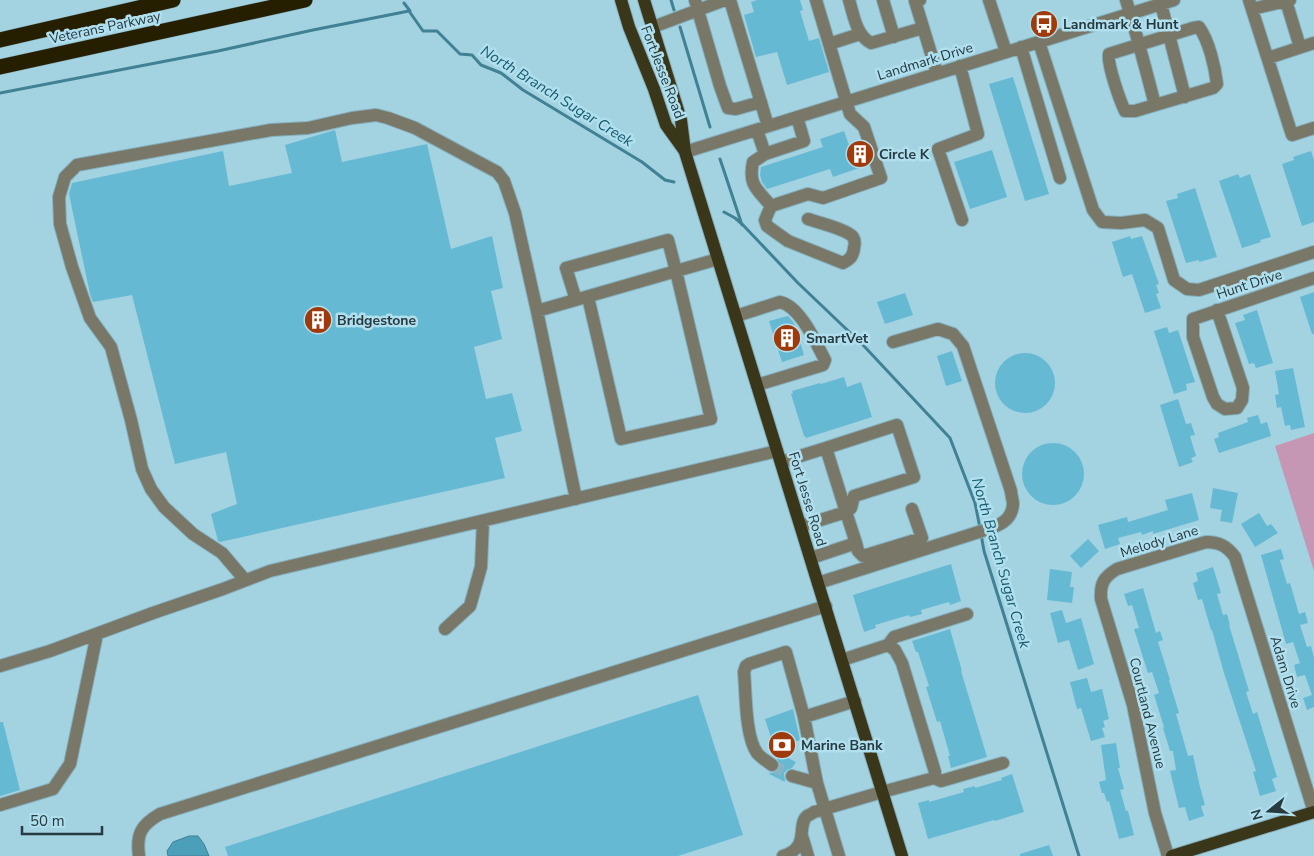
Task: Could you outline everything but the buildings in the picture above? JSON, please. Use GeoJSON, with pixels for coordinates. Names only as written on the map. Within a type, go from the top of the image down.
{"type":"FeatureCollection","features":[{"type":"Feature","properties":{"kind":"highway","name":"Veterans Parkway"},"geometry":{"type":"LineString","coordinates":[[0,40],[173,0]]}},
{"type":"Feature","properties":{"kind":"highway","name":"Veterans Parkway"},"geometry":{"type":"LineString","coordinates":[[0,67],[305,0]]}},
{"type":"Feature","properties":{"kind":"main road","name":"Fort Jesse Road"},"geometry":{"type":"LineString","coordinates":[[621,0],[629,27],[654,88],[666,125],[685,152]]}},
{"type":"Feature","properties":{"kind":"main road","name":"Fort Jesse Road"},"geometry":{"type":"LineString","coordinates":[[644,0],[681,120],[685,152],[902,856]]}},
{"type":"Feature","properties":{"kind":"main road"},"geometry":{"type":"LineString","coordinates":[[1170,856],[1314,812]]}},
{"type":"Feature","properties":{"kind":"street"},"geometry":{"type":"LineString","coordinates":[[653,27],[696,5],[725,0]]}},
{"type":"Feature","properties":{"kind":"street"},"geometry":{"type":"LineString","coordinates":[[730,0],[761,102],[765,154]]}},
{"type":"Feature","properties":{"kind":"street"},"geometry":{"type":"LineString","coordinates":[[808,219],[853,237],[855,244],[853,254],[850,259],[843,263],[788,241],[767,226],[765,220],[771,206],[808,194],[823,198],[881,178],[864,127],[850,114],[816,0]]}},
{"type":"Feature","properties":{"kind":"street"},"geometry":{"type":"LineString","coordinates":[[850,0],[860,34],[871,44],[923,28]]}},
{"type":"Feature","properties":{"kind":"street"},"geometry":{"type":"LineString","coordinates":[[883,0],[894,37]]}},
{"type":"Feature","properties":{"kind":"street"},"geometry":{"type":"LineString","coordinates":[[916,0],[937,73]]}},
{"type":"Feature","properties":{"kind":"street"},"geometry":{"type":"LineString","coordinates":[[989,0],[1006,52]]}},
{"type":"Feature","properties":{"kind":"street"},"geometry":{"type":"LineString","coordinates":[[1126,0],[1155,105]]}},
{"type":"Feature","properties":{"kind":"street","name":"Landmark Drive"},"geometry":{"type":"LineString","coordinates":[[685,152],[1039,42],[1160,2],[1174,0]]}},
{"type":"Feature","properties":{"kind":"street"},"geometry":{"type":"LineString","coordinates":[[1300,47],[1288,0],[1251,4],[1292,135],[1314,128]]}},
{"type":"Feature","properties":{"kind":"street"},"geometry":{"type":"LineString","coordinates":[[1160,2],[1185,97]]}},
{"type":"Feature","properties":{"kind":"street"},"geometry":{"type":"LineString","coordinates":[[696,5],[728,108],[736,109],[761,102]]}},
{"type":"Feature","properties":{"kind":"street"},"geometry":{"type":"LineString","coordinates":[[1199,27],[1203,33],[1214,66],[1217,84],[1214,88],[1185,97],[1135,111],[1125,111],[1108,58],[1109,54],[1169,35],[1199,27]]}},
{"type":"Feature","properties":{"kind":"street"},"geometry":{"type":"LineString","coordinates":[[829,44],[860,34]]}},
{"type":"Feature","properties":{"kind":"street"},"geometry":{"type":"LineString","coordinates":[[1039,42],[1093,210],[1102,222],[1121,223],[1145,220],[1158,228],[1174,280],[1187,289],[1199,290],[1314,252]]}},
{"type":"Feature","properties":{"kind":"street"},"geometry":{"type":"LineString","coordinates":[[1268,58],[1314,43]]}},
{"type":"Feature","properties":{"kind":"street"},"geometry":{"type":"LineString","coordinates":[[1021,47],[1060,178]]}},
{"type":"Feature","properties":{"kind":"street"},"geometry":{"type":"LineString","coordinates":[[960,66],[978,134],[938,148],[962,220]]}},
{"type":"Feature","properties":{"kind":"street"},"geometry":{"type":"LineString","coordinates":[[245,580],[222,553],[193,534],[164,507],[151,489],[142,469],[111,347],[90,318],[72,267],[60,224],[59,197],[65,176],[77,165],[271,130],[308,128],[352,118],[376,115],[415,128],[496,172],[504,181],[515,213],[576,499]]}},
{"type":"Feature","properties":{"kind":"street"},"geometry":{"type":"LineString","coordinates":[[771,206],[754,187],[750,173],[753,162],[765,154],[804,141],[797,117]]}},
{"type":"Feature","properties":{"kind":"street"},"geometry":{"type":"LineString","coordinates":[[668,240],[676,271],[711,419],[621,440],[582,298],[566,268],[668,240]]}},
{"type":"Feature","properties":{"kind":"street"},"geometry":{"type":"LineString","coordinates":[[537,311],[718,259]]}},
{"type":"Feature","properties":{"kind":"street","name":"Hunt Drive"},"geometry":{"type":"LineString","coordinates":[[1217,310],[1243,388],[1242,400],[1237,408],[1225,409],[1217,404],[1213,397],[1193,337],[1193,319],[1217,310],[1314,278]]}},
{"type":"Feature","properties":{"kind":"street"},"geometry":{"type":"LineString","coordinates":[[736,316],[780,302],[785,303],[808,326],[825,360],[823,365],[757,386]]}},
{"type":"Feature","properties":{"kind":"street"},"geometry":{"type":"LineString","coordinates":[[818,582],[971,535],[1002,524],[1010,514],[1013,504],[1011,492],[963,346],[953,334],[938,329],[894,342]]}},
{"type":"Feature","properties":{"kind":"street"},"geometry":{"type":"LineString","coordinates":[[0,666],[50,651],[270,571],[576,499],[779,456],[826,448],[897,425],[914,477],[854,496],[851,508],[846,512],[801,526]]}},
{"type":"Feature","properties":{"kind":"street"},"geometry":{"type":"LineString","coordinates":[[826,448],[858,551],[863,556],[922,538],[912,509]]}},
{"type":"Feature","properties":{"kind":"street"},"geometry":{"type":"LineString","coordinates":[[445,629],[470,606],[481,567],[483,521]]}},
{"type":"Feature","properties":{"kind":"street","name":"Melody Lane"},"geometry":{"type":"LineString","coordinates":[[1105,578],[1117,569],[1206,542],[1224,545]]}},
{"type":"Feature","properties":{"kind":"street"},"geometry":{"type":"LineString","coordinates":[[811,558],[856,543]]}},
{"type":"Feature","properties":{"kind":"street","name":"Adam Drive"},"geometry":{"type":"LineString","coordinates":[[1224,545],[1231,550],[1235,557],[1314,812]]}},
{"type":"Feature","properties":{"kind":"street","name":"Courtland Avenue"},"geometry":{"type":"LineString","coordinates":[[1105,578],[1101,590],[1101,599],[1133,705],[1155,813],[1170,856]]}},
{"type":"Feature","properties":{"kind":"street"},"geometry":{"type":"LineString","coordinates":[[139,856],[137,843],[141,831],[150,820],[160,814],[826,606]]}},
{"type":"Feature","properties":{"kind":"street"},"geometry":{"type":"LineString","coordinates":[[842,660],[888,645],[894,637],[967,614]]}},
{"type":"Feature","properties":{"kind":"street"},"geometry":{"type":"LineString","coordinates":[[0,805],[53,789],[70,764],[97,634]]}},
{"type":"Feature","properties":{"kind":"street"},"geometry":{"type":"LineString","coordinates":[[888,645],[895,650],[902,663],[935,772],[934,778]]}},
{"type":"Feature","properties":{"kind":"street"},"geometry":{"type":"LineString","coordinates":[[772,765],[756,752],[750,738],[744,672],[749,664],[786,652],[804,717],[817,783],[839,856]]}},
{"type":"Feature","properties":{"kind":"street"},"geometry":{"type":"LineString","coordinates":[[804,717],[855,702]]}},
{"type":"Feature","properties":{"kind":"street"},"geometry":{"type":"LineString","coordinates":[[783,856],[790,854],[797,848],[802,836],[803,821],[807,816],[882,792],[934,778],[941,781],[1003,762]]}},
{"type":"Feature","properties":{"kind":"street"},"geometry":{"type":"LineString","coordinates":[[792,776],[817,783]]}},
{"type":"Feature","properties":{"kind":"street"},"geometry":{"type":"LineString","coordinates":[[802,836],[808,856]]}},
{"type":"Feature","properties":{"kind":"shaded area"},"geometry":{"type":"Polygon","coordinates":[[[1314,433],[1314,571],[1275,446],[1314,433]]]}},
{"type":"Feature","properties":{"kind":"water"},"geometry":{"type":"Polygon","coordinates":[[[189,836],[198,836],[209,856],[168,856],[167,851],[173,842],[189,836]]]}},
{"type":"Feature","properties":{"kind":"waterway"},"geometry":{"type":"LineString","coordinates":[[671,0],[674,10]]}},
{"type":"Feature","properties":{"kind":"waterway"},"geometry":{"type":"LineString","coordinates":[[404,3],[410,11]]}},
{"type":"Feature","properties":{"kind":"waterway"},"geometry":{"type":"LineString","coordinates":[[0,93],[218,51],[409,11],[423,31],[437,31],[460,54],[472,55],[481,65],[501,73],[523,90],[642,162],[665,180],[674,182]]}},
{"type":"Feature","properties":{"kind":"waterway"},"geometry":{"type":"LineString","coordinates":[[680,27],[710,127]]}},
{"type":"Feature","properties":{"kind":"waterway"},"geometry":{"type":"LineString","coordinates":[[720,159],[742,225]]}},
{"type":"Feature","properties":{"kind":"waterway","name":"North Branch Sugar Creek"},"geometry":{"type":"LineString","coordinates":[[724,212],[743,225],[798,283],[863,345],[950,438],[975,503],[980,528]]}},
{"type":"Feature","properties":{"kind":"waterway","name":"North Branch Sugar Creek"},"geometry":{"type":"LineString","coordinates":[[981,534],[984,551],[1079,856]]}},
{"type":"Feature","properties":{"kind":"tunnel"},"geometry":{"type":"LineString","coordinates":[[772,765],[792,776]]}},
{"type":"Feature","properties":{"kind":"place","name":"Landmark & Hunt"},"geometry":{"type":"Point","coordinates":[1044,24]}},
{"type":"Feature","properties":{"kind":"place","name":"Circle K"},"geometry":{"type":"Point","coordinates":[860,154]}},
{"type":"Feature","properties":{"kind":"place","name":"Bridgestone"},"geometry":{"type":"Point","coordinates":[318,320]}},
{"type":"Feature","properties":{"kind":"place","name":"SmartVet"},"geometry":{"type":"Point","coordinates":[787,338]}},
{"type":"Feature","properties":{"kind":"place","name":"Marine Bank"},"geometry":{"type":"Point","coordinates":[782,745]}}]}
